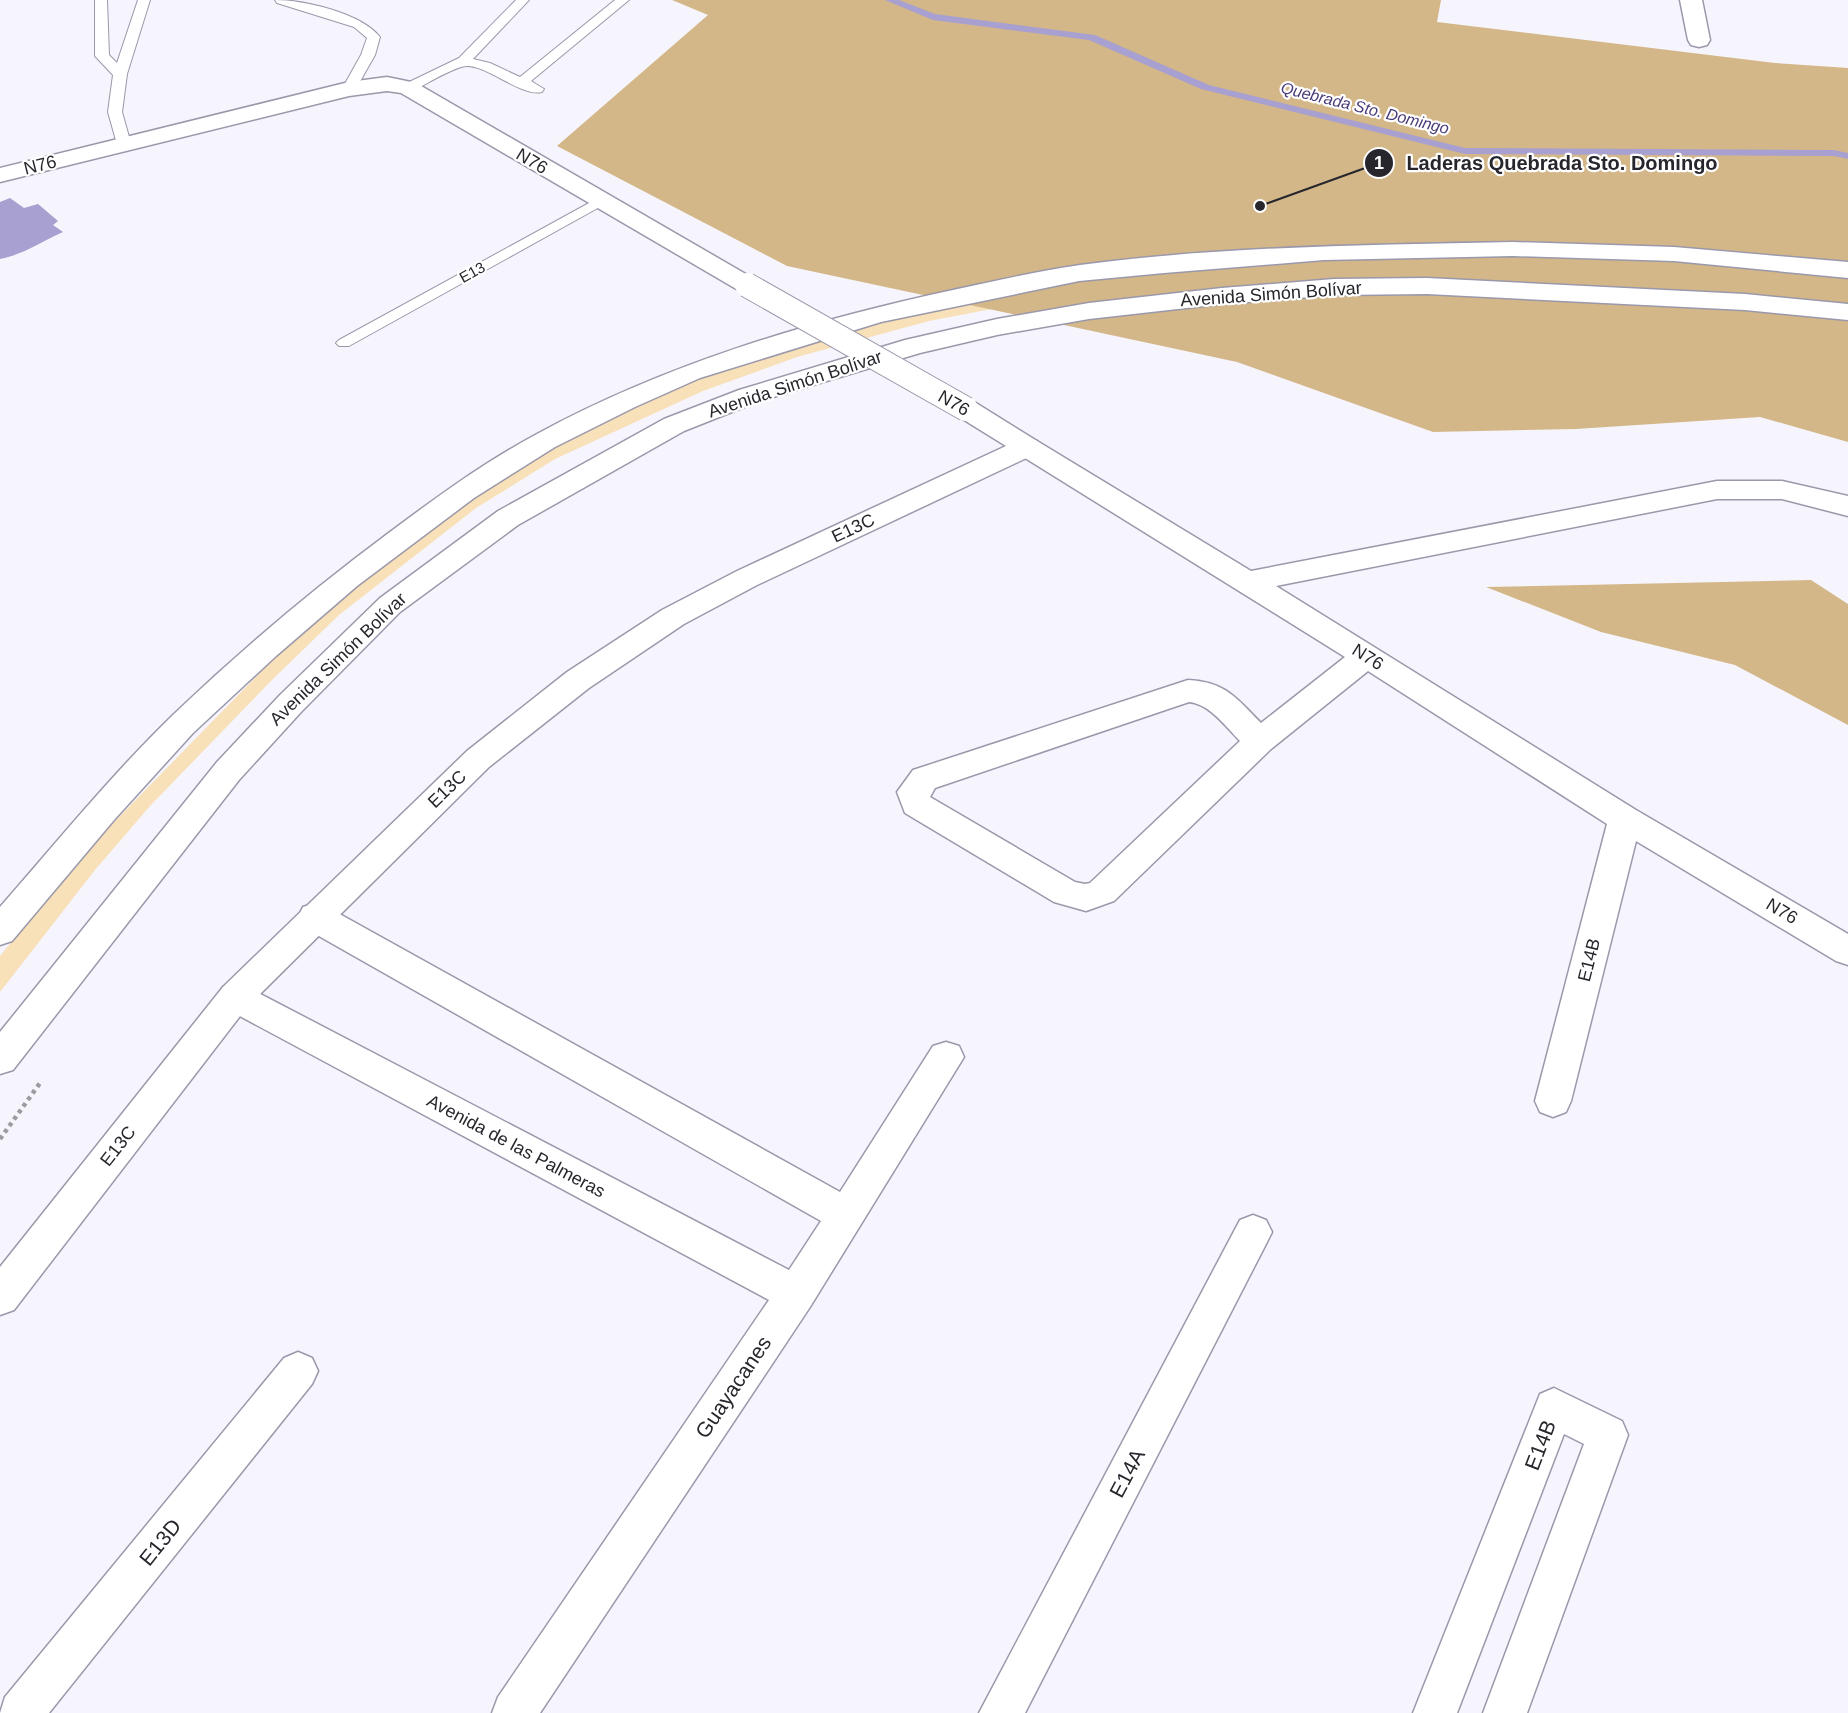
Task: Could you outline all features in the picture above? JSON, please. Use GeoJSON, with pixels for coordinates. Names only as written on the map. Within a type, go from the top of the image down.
{"type":"FeatureCollection","features":[{"type":"Feature","properties":{"kind":"main road"},"geometry":{"type":"LineString","coordinates":[[1691,0],[1699,40]]}},
{"type":"Feature","properties":{"kind":"main road","name":"N76"},"geometry":{"type":"LineString","coordinates":[[0,175],[349,89],[387,84],[408,88],[600,201],[966,409],[1367,656],[1625,819],[1848,951]]}},
{"type":"Feature","properties":{"kind":"main road","name":"Avenida Simón Bolívar"},"geometry":{"type":"LineString","coordinates":[[0,931],[103,811],[182,725],[264,648],[347,579],[464,490],[545,441],[625,401],[691,372],[876,315],[1079,273],[1164,265],[1324,253],[1513,249],[1674,254],[1848,270]]}},
{"type":"Feature","properties":{"kind":"main road","name":"Avenida Simón Bolívar"},"geometry":{"type":"LineString","coordinates":[[0,1059],[228,771],[291,703],[390,605],[508,518],[674,425],[748,396],[914,346],[997,327],[1089,311],[1222,296],[1335,287],[1427,286],[1746,302],[1848,312]]}},
{"type":"Feature","properties":{"kind":"main road","name":"E13C"},"geometry":{"type":"LineString","coordinates":[[0,1297],[236,997],[478,759],[578,680],[673,617],[747,578],[1027,447]]}},
{"type":"Feature","properties":{"kind":"main road"},"geometry":{"type":"LineString","coordinates":[[1247,582],[1717,490],[1782,490],[1848,506]]}},
{"type":"Feature","properties":{"kind":"main road"},"geometry":{"type":"LineString","coordinates":[[1260,741],[1220,702],[1206,692],[1188,691],[924,779],[913,792],[916,804],[1066,893],[1086,898],[1102,892],[1260,741],[1367,656]]}},
{"type":"Feature","properties":{"kind":"main road","name":"E14B"},"geometry":{"type":"LineString","coordinates":[[1553,1101],[1625,819]]}},
{"type":"Feature","properties":{"kind":"main road"},"geometry":{"type":"LineString","coordinates":[[315,917],[846,1215]]}},
{"type":"Feature","properties":{"kind":"main road","name":"Avenida de las Palmeras"},"geometry":{"type":"LineString","coordinates":[[236,997],[796,1294]]}},
{"type":"Feature","properties":{"kind":"main road","name":"Guayacanes"},"geometry":{"type":"LineString","coordinates":[[514,1713],[796,1294],[946,1057]]}},
{"type":"Feature","properties":{"kind":"main road","name":"E14A"},"geometry":{"type":"LineString","coordinates":[[1001,1713],[1253,1232]]}},
{"type":"Feature","properties":{"kind":"main road","name":"E13D"},"geometry":{"type":"LineString","coordinates":[[21,1713],[298,1371]]}},
{"type":"Feature","properties":{"kind":"main road","name":"E14B"},"geometry":{"type":"LineString","coordinates":[[1435,1713],[1554,1408],[1608,1435],[1505,1713]]}},
{"type":"Feature","properties":{"kind":"lane"},"geometry":{"type":"LineString","coordinates":[[101,0],[102,56],[120,74]]}},
{"type":"Feature","properties":{"kind":"lane"},"geometry":{"type":"LineString","coordinates":[[124,144],[115,112],[120,74],[144,0]]}},
{"type":"Feature","properties":{"kind":"lane"},"geometry":{"type":"LineString","coordinates":[[281,0],[359,24],[374,37],[368,55],[349,89]]}},
{"type":"Feature","properties":{"kind":"lane"},"geometry":{"type":"LineString","coordinates":[[408,88],[464,61],[524,0]]}},
{"type":"Feature","properties":{"kind":"lane"},"geometry":{"type":"LineString","coordinates":[[522,82],[623,0]]}},
{"type":"Feature","properties":{"kind":"lane"},"geometry":{"type":"LineString","coordinates":[[464,61],[485,66],[537,89]]}},
{"type":"Feature","properties":{"kind":"lane","name":"E13"},"geometry":{"type":"LineString","coordinates":[[344,343],[600,201]]}},
{"type":"Feature","properties":{"kind":"shaded area"},"geometry":{"type":"Polygon","coordinates":[[[672,0],[1441,0],[1437,22],[1775,63],[1848,68],[1848,442],[1760,417],[1576,429],[1433,432],[1237,362],[787,266],[557,146],[708,15],[672,0]]]}},
{"type":"Feature","properties":{"kind":"shaded area"},"geometry":{"type":"Polygon","coordinates":[[[10,198],[24,208],[38,204],[58,221],[53,225],[63,232],[25,251],[0,259],[0,202],[10,198]]]}},
{"type":"Feature","properties":{"kind":"shaded area"},"geometry":{"type":"Polygon","coordinates":[[[1008,290],[1018,304],[929,321],[797,357],[703,391],[555,459],[476,508],[339,615],[273,679],[150,806],[95,870],[0,992],[0,956],[78,859],[326,605],[462,498],[638,400],[783,346],[1008,290]]]}},
{"type":"Feature","properties":{"kind":"shaded area"},"geometry":{"type":"Polygon","coordinates":[[[1811,580],[1848,604],[1848,725],[1735,665],[1601,632],[1486,587],[1811,580]]]}},
{"type":"Feature","properties":{"kind":"waterway","name":"Quebrada Sto. Domingo"},"geometry":{"type":"LineString","coordinates":[[890,0],[933,17],[1091,37],[1205,87],[1465,151],[1834,153],[1848,156]]}},
{"type":"Feature","properties":{"kind":"place","name":"Laderas Quebrada Sto. Domingo"},"geometry":{"type":"Point","coordinates":[1260,206]}}]}
